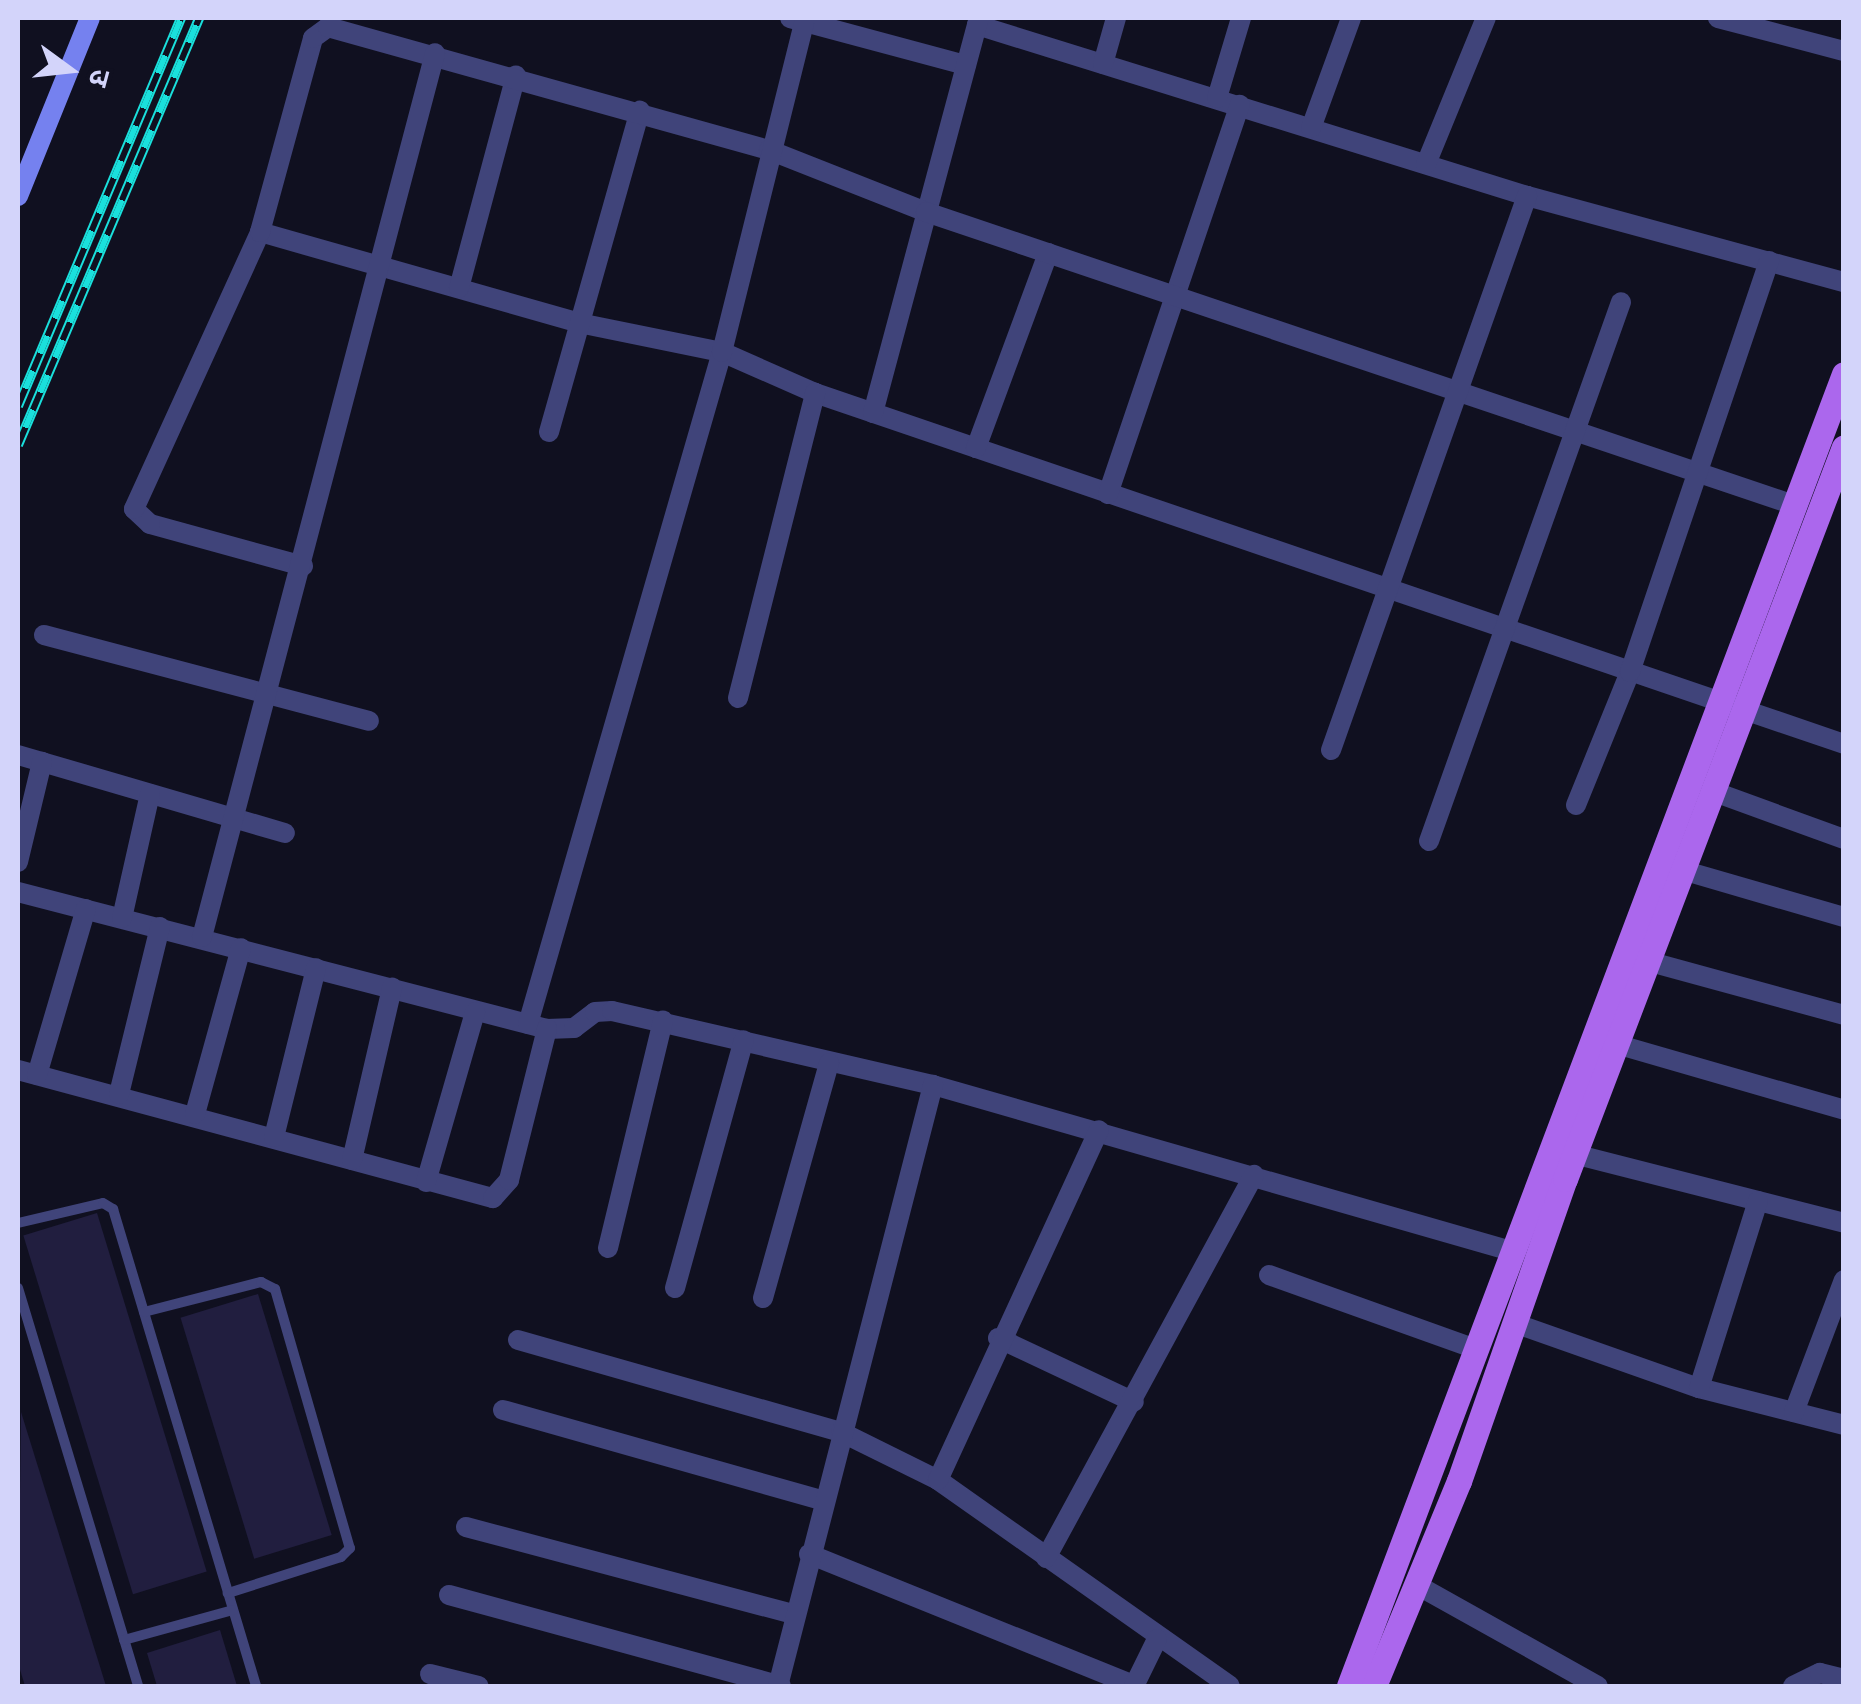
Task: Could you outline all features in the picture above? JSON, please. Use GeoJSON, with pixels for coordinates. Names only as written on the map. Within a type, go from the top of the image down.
{"type":"FeatureCollection","features":[{"type":"Feature","properties":{"kind":"main road"},"geometry":{"type":"LineString","coordinates":[[1374,1686],[1416,1585],[1712,790],[1732,704],[1794,505],[1844,374]]}},
{"type":"Feature","properties":{"kind":"main road"},"geometry":{"type":"LineString","coordinates":[[1350,1686],[1510,1251],[1732,704],[1844,446]]}},
{"type":"Feature","properties":{"kind":"street"},"geometry":{"type":"LineString","coordinates":[[18,196],[90,18]]}},
{"type":"Feature","properties":{"kind":"street"},"geometry":{"type":"LineString","coordinates":[[1104,64],[1116,18]]}},
{"type":"Feature","properties":{"kind":"street"},"geometry":{"type":"LineString","coordinates":[[1217,98],[1241,18]]}},
{"type":"Feature","properties":{"kind":"street"},"geometry":{"type":"LineString","coordinates":[[1311,128],[1352,18]]}},
{"type":"Feature","properties":{"kind":"street"},"geometry":{"type":"LineString","coordinates":[[1426,164],[1486,18]]}},
{"type":"Feature","properties":{"kind":"street"},"geometry":{"type":"LineString","coordinates":[[1718,18],[1844,51]]}},
{"type":"Feature","properties":{"kind":"street"},"geometry":{"type":"LineString","coordinates":[[86,909],[27,1072],[194,1114],[482,1198],[503,1193],[538,1027],[722,352],[798,20],[966,65]]}},
{"type":"Feature","properties":{"kind":"street"},"geometry":{"type":"LineString","coordinates":[[874,413],[978,21],[1527,196],[1844,282]]}},
{"type":"Feature","properties":{"kind":"street"},"geometry":{"type":"LineString","coordinates":[[303,566],[150,524],[134,512],[260,232],[316,30],[344,30],[768,150],[926,212],[1794,505]]}},
{"type":"Feature","properties":{"kind":"street"},"geometry":{"type":"LineString","coordinates":[[202,938],[383,266],[434,54]]}},
{"type":"Feature","properties":{"kind":"street"},"geometry":{"type":"LineString","coordinates":[[459,288],[516,76]]}},
{"type":"Feature","properties":{"kind":"street"},"geometry":{"type":"LineString","coordinates":[[1108,494],[1240,105]]}},
{"type":"Feature","properties":{"kind":"street"},"geometry":{"type":"LineString","coordinates":[[550,432],[640,111]]}},
{"type":"Feature","properties":{"kind":"street"},"geometry":{"type":"LineString","coordinates":[[1331,750],[1527,196]]}},
{"type":"Feature","properties":{"kind":"street"},"geometry":{"type":"LineString","coordinates":[[260,232],[579,324],[722,352],[815,393],[1388,592],[1844,744]]}},
{"type":"Feature","properties":{"kind":"street"},"geometry":{"type":"LineString","coordinates":[[976,448],[1048,253]]}},
{"type":"Feature","properties":{"kind":"street"},"geometry":{"type":"LineString","coordinates":[[1576,805],[1630,672],[1769,261]]}},
{"type":"Feature","properties":{"kind":"street"},"geometry":{"type":"LineString","coordinates":[[1429,842],[1622,302]]}},
{"type":"Feature","properties":{"kind":"street"},"geometry":{"type":"LineString","coordinates":[[738,698],[815,393]]}},
{"type":"Feature","properties":{"kind":"street"},"geometry":{"type":"LineString","coordinates":[[44,635],[369,722]]}},
{"type":"Feature","properties":{"kind":"street"},"geometry":{"type":"LineString","coordinates":[[18,755],[284,833]]}},
{"type":"Feature","properties":{"kind":"street"},"geometry":{"type":"LineString","coordinates":[[18,862],[42,762]]}},
{"type":"Feature","properties":{"kind":"street"},"geometry":{"type":"LineString","coordinates":[[1712,790],[1844,839]]}},
{"type":"Feature","properties":{"kind":"street"},"geometry":{"type":"LineString","coordinates":[[122,918],[150,794]]}},
{"type":"Feature","properties":{"kind":"street"},"geometry":{"type":"LineString","coordinates":[[1682,870],[1844,916]]}},
{"type":"Feature","properties":{"kind":"street"},"geometry":{"type":"LineString","coordinates":[[18,892],[538,1027],[574,1028],[604,1011],[663,1021],[933,1084],[1510,1251]]}},
{"type":"Feature","properties":{"kind":"street"},"geometry":{"type":"LineString","coordinates":[[119,1094],[160,926]]}},
{"type":"Feature","properties":{"kind":"street"},"geometry":{"type":"LineString","coordinates":[[194,1114],[241,948]]}},
{"type":"Feature","properties":{"kind":"street"},"geometry":{"type":"LineString","coordinates":[[1647,961],[1844,1015]]}},
{"type":"Feature","properties":{"kind":"street"},"geometry":{"type":"LineString","coordinates":[[274,1137],[316,968]]}},
{"type":"Feature","properties":{"kind":"street"},"geometry":{"type":"LineString","coordinates":[[352,1160],[392,988]]}},
{"type":"Feature","properties":{"kind":"street"},"geometry":{"type":"LineString","coordinates":[[426,1182],[475,1012]]}},
{"type":"Feature","properties":{"kind":"street"},"geometry":{"type":"LineString","coordinates":[[608,1248],[663,1021]]}},
{"type":"Feature","properties":{"kind":"street"},"geometry":{"type":"LineString","coordinates":[[675,1288],[744,1040]]}},
{"type":"Feature","properties":{"kind":"street"},"geometry":{"type":"LineString","coordinates":[[1616,1044],[1844,1110]]}},
{"type":"Feature","properties":{"kind":"street"},"geometry":{"type":"LineString","coordinates":[[763,1298],[829,1062]]}},
{"type":"Feature","properties":{"kind":"street"},"geometry":{"type":"LineString","coordinates":[[449,1595],[779,1686],[822,1500],[933,1084]]}},
{"type":"Feature","properties":{"kind":"street"},"geometry":{"type":"LineString","coordinates":[[938,1480],[998,1338],[1099,1130]]}},
{"type":"Feature","properties":{"kind":"street"},"geometry":{"type":"LineString","coordinates":[[1574,1154],[1844,1223]]}},
{"type":"Feature","properties":{"kind":"street"},"geometry":{"type":"LineString","coordinates":[[1046,1558],[1254,1175]]}},
{"type":"Feature","properties":{"kind":"street"},"geometry":{"type":"LineString","coordinates":[[1699,1388],[1758,1202]]}},
{"type":"Feature","properties":{"kind":"street"},"geometry":{"type":"LineString","coordinates":[[1269,1275],[1476,1349]]}},
{"type":"Feature","properties":{"kind":"street"},"geometry":{"type":"LineString","coordinates":[[1794,1412],[1844,1280]]}},
{"type":"Feature","properties":{"kind":"street"},"geometry":{"type":"LineString","coordinates":[[1514,1323],[1699,1388],[1844,1424]]}},
{"type":"Feature","properties":{"kind":"street"},"geometry":{"type":"LineString","coordinates":[[998,1338],[1134,1402]]}},
{"type":"Feature","properties":{"kind":"street"},"geometry":{"type":"LineString","coordinates":[[518,1340],[840,1432],[938,1480],[1157,1639],[1230,1686]]}},
{"type":"Feature","properties":{"kind":"street"},"geometry":{"type":"LineString","coordinates":[[503,1410],[822,1500]]}},
{"type":"Feature","properties":{"kind":"street"},"geometry":{"type":"LineString","coordinates":[[466,1527],[794,1614]]}},
{"type":"Feature","properties":{"kind":"street"},"geometry":{"type":"LineString","coordinates":[[809,1554],[1134,1686],[1157,1639]]}},
{"type":"Feature","properties":{"kind":"street"},"geometry":{"type":"LineString","coordinates":[[1416,1585],[1598,1686]]}},
{"type":"Feature","properties":{"kind":"street"},"geometry":{"type":"LineString","coordinates":[[1794,1686],[1820,1673],[1844,1679]]}},
{"type":"Feature","properties":{"kind":"street"},"geometry":{"type":"LineString","coordinates":[[430,1674],[479,1686]]}},
{"type":"Feature","properties":{"kind":"lane"},"geometry":{"type":"LineString","coordinates":[[18,1223],[107,1204],[144,1312],[256,1686]]}},
{"type":"Feature","properties":{"kind":"lane"},"geometry":{"type":"LineString","coordinates":[[144,1312],[265,1282],[275,1290],[286,1326],[350,1548],[341,1557],[228,1593]]}},
{"type":"Feature","properties":{"kind":"lane"},"geometry":{"type":"LineString","coordinates":[[18,1288],[138,1686]]}},
{"type":"Feature","properties":{"kind":"lane"},"geometry":{"type":"LineString","coordinates":[[124,1640],[233,1610]]}},
{"type":"Feature","properties":{"kind":"building"},"geometry":{"type":"Polygon","coordinates":[[[97,1213],[207,1572],[133,1594],[23,1236],[97,1213]]]}},
{"type":"Feature","properties":{"kind":"building"},"geometry":{"type":"Polygon","coordinates":[[[258,1294],[332,1535],[254,1559],[181,1318],[258,1294]]]}},
{"type":"Feature","properties":{"kind":"building"},"geometry":{"type":"Polygon","coordinates":[[[21,1412],[106,1686],[25,1686],[18,1663],[21,1412]]]}},
{"type":"Feature","properties":{"kind":"building"},"geometry":{"type":"Polygon","coordinates":[[[220,1630],[237,1686],[157,1686],[147,1653],[220,1630]]]}},
{"type":"Feature","properties":{"kind":"railway"},"geometry":{"type":"LineString","coordinates":[[18,406],[181,18]]}},
{"type":"Feature","properties":{"kind":"railway"},"geometry":{"type":"LineString","coordinates":[[18,445],[199,18]]}}]}
